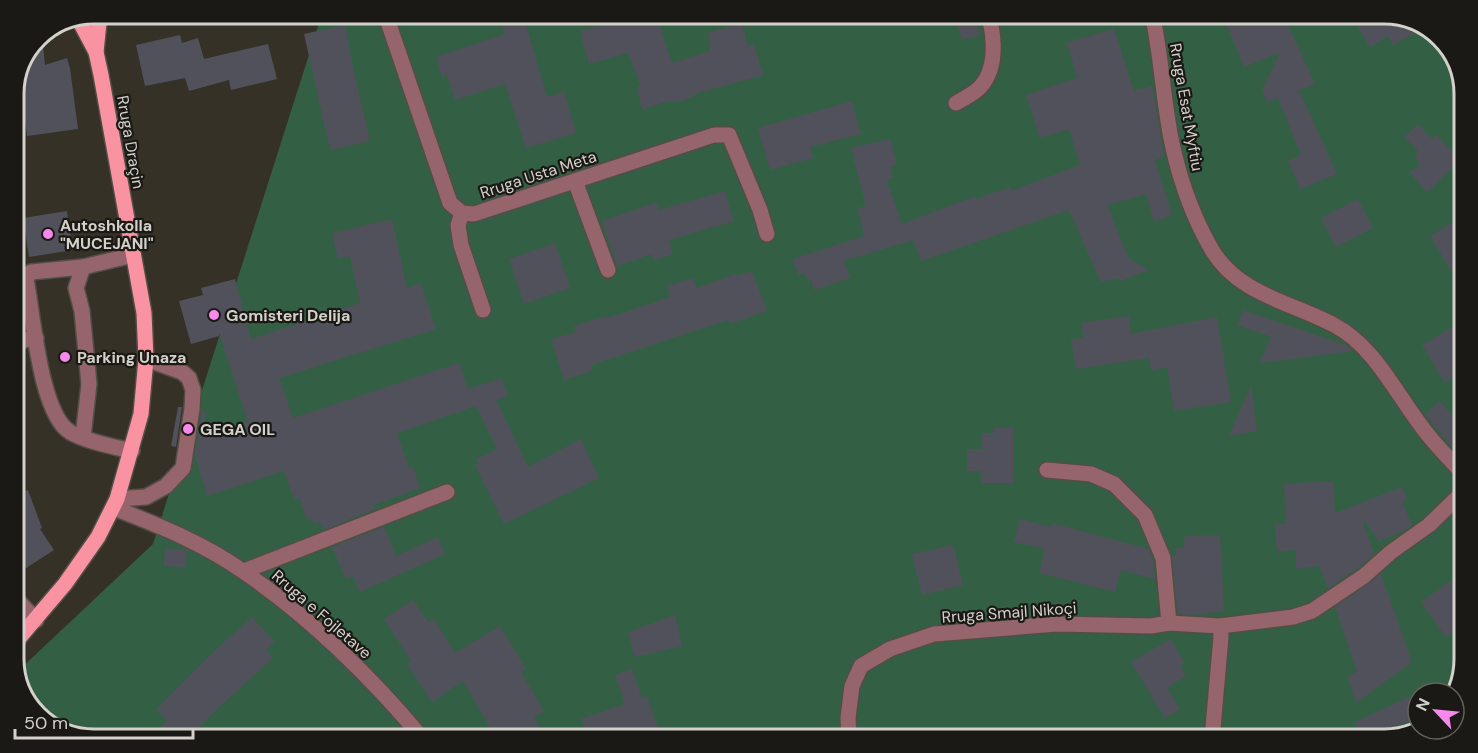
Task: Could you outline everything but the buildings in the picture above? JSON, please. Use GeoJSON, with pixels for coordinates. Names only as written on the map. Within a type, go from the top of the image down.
{"type":"FeatureCollection","features":[{"type":"Feature","properties":{"kind":"main road","name":"Rruga Draçin"},"geometry":{"type":"LineString","coordinates":[[24,633],[66,584],[92,547],[115,503],[141,414],[146,359],[144,313],[96,52],[99,24]]}},
{"type":"Feature","properties":{"kind":"main road","name":"Rruga Draçin"},"geometry":{"type":"LineString","coordinates":[[82,25],[96,52]]}},
{"type":"Feature","properties":{"kind":"street","name":"Rruga Usta Meta"},"geometry":{"type":"LineString","coordinates":[[388,24],[450,203],[462,213],[474,214],[714,135],[729,135],[760,210],[767,234]]}},
{"type":"Feature","properties":{"kind":"street"},"geometry":{"type":"LineString","coordinates":[[956,103],[978,89],[991,68],[994,47],[990,24]]}},
{"type":"Feature","properties":{"kind":"street","name":"Rruga Esat Myftiu"},"geometry":{"type":"LineString","coordinates":[[1154,24],[1173,147],[1182,181],[1201,230],[1213,252],[1226,270],[1247,285],[1335,325],[1353,338],[1367,351],[1423,429],[1454,464]]}},
{"type":"Feature","properties":{"kind":"street"},"geometry":{"type":"LineString","coordinates":[[576,181],[608,270]]}},
{"type":"Feature","properties":{"kind":"street"},"geometry":{"type":"LineString","coordinates":[[462,213],[458,225],[461,245],[483,310]]}},
{"type":"Feature","properties":{"kind":"street"},"geometry":{"type":"LineString","coordinates":[[132,451],[69,432],[55,416],[46,396],[26,279],[31,272],[83,267],[133,255]]}},
{"type":"Feature","properties":{"kind":"street"},"geometry":{"type":"LineString","coordinates":[[83,267],[76,288],[82,311],[89,384],[83,437]]}},
{"type":"Feature","properties":{"kind":"street"},"geometry":{"type":"LineString","coordinates":[[24,340],[36,338]]}},
{"type":"Feature","properties":{"kind":"street"},"geometry":{"type":"LineString","coordinates":[[115,503],[146,497],[166,486],[183,468],[194,390],[189,378],[182,372],[146,359]]}},
{"type":"Feature","properties":{"kind":"street"},"geometry":{"type":"LineString","coordinates":[[1047,470],[1091,474],[1114,484],[1145,515],[1163,558],[1169,622]]}},
{"type":"Feature","properties":{"kind":"street","name":"Rruga e Fojletave"},"geometry":{"type":"LineString","coordinates":[[244,571],[447,492]]}},
{"type":"Feature","properties":{"kind":"street","name":"Rruga Smajl Nikoçi"},"geometry":{"type":"LineString","coordinates":[[848,729],[852,686],[861,666],[890,649],[934,634],[1057,624],[1151,626],[1169,622],[1220,626],[1293,617],[1312,611],[1364,576],[1391,552],[1429,525],[1454,501]]}},
{"type":"Feature","properties":{"kind":"street","name":"Rruga e Fojletave"},"geometry":{"type":"LineString","coordinates":[[115,503],[244,571],[348,657],[413,729]]}},
{"type":"Feature","properties":{"kind":"street"},"geometry":{"type":"LineString","coordinates":[[24,607],[36,620]]}},
{"type":"Feature","properties":{"kind":"street"},"geometry":{"type":"LineString","coordinates":[[1213,729],[1220,626]]}},
{"type":"Feature","properties":{"kind":"green space"},"geometry":{"type":"Polygon","coordinates":[[[319,24],[1384,24],[1402,26],[1415,31],[1437,48],[1447,63],[1454,90],[1454,658],[1450,681],[1406,681],[1406,726],[1384,729],[94,729],[81,728],[63,722],[48,712],[31,690],[24,665],[153,544],[319,24]]]}},
{"type":"Feature","properties":{"kind":"place","name":"Autoshkolla \"MUCEJANI\""},"geometry":{"type":"Point","coordinates":[48,234]}},
{"type":"Feature","properties":{"kind":"place","name":"Gomisteri Delija"},"geometry":{"type":"Point","coordinates":[214,315]}},
{"type":"Feature","properties":{"kind":"place","name":"Parking Unaza"},"geometry":{"type":"Point","coordinates":[65,357]}},
{"type":"Feature","properties":{"kind":"place","name":"GEGA OIL"},"geometry":{"type":"Point","coordinates":[188,429]}}]}
